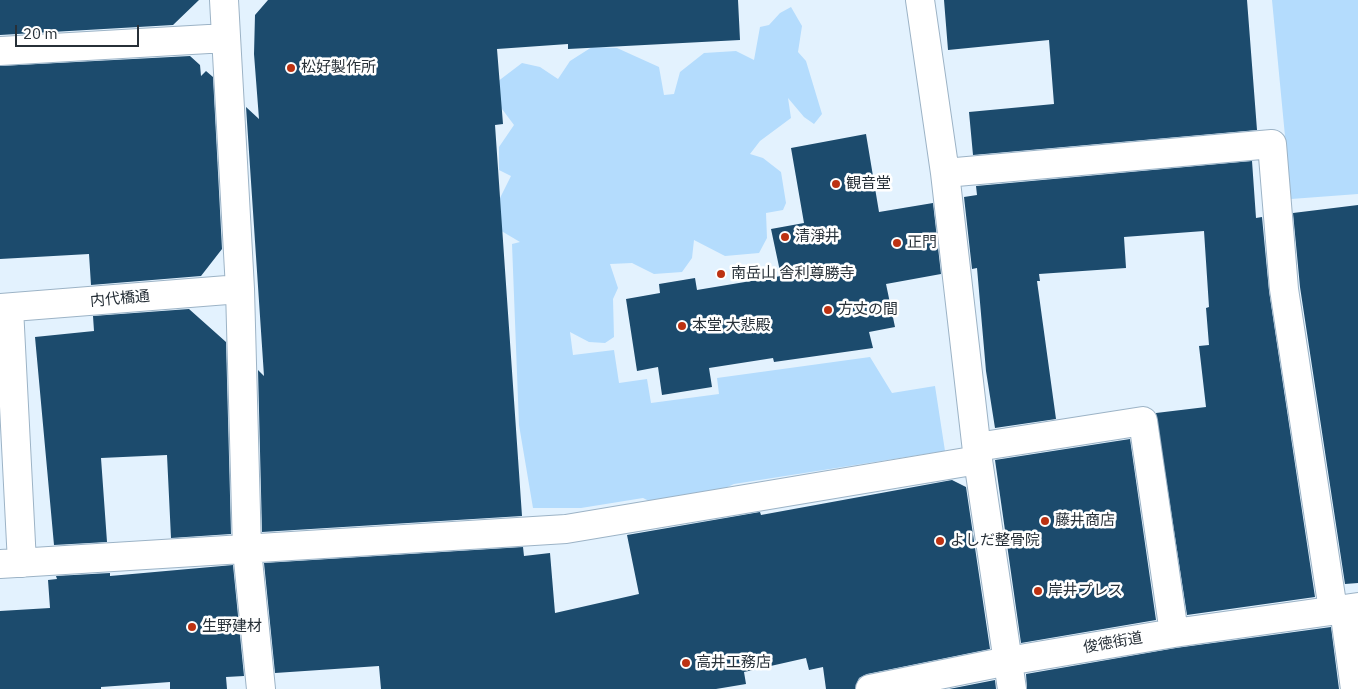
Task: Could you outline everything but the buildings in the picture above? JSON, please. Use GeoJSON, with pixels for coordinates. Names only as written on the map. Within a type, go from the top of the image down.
{"type":"FeatureCollection","features":[{"type":"Feature","properties":{"kind":"street"},"geometry":{"type":"LineString","coordinates":[[224,0],[240,289],[247,550],[261,689]]}},
{"type":"Feature","properties":{"kind":"street"},"geometry":{"type":"LineString","coordinates":[[920,0],[945,174],[977,453],[1012,689]]}},
{"type":"Feature","properties":{"kind":"street"},"geometry":{"type":"LineString","coordinates":[[0,51],[226,38]]}},
{"type":"Feature","properties":{"kind":"street"},"geometry":{"type":"LineString","coordinates":[[945,174],[1272,144],[1284,289],[1345,609],[1355,689]]}},
{"type":"Feature","properties":{"kind":"street","name":"内代橋通"},"geometry":{"type":"LineString","coordinates":[[4,308],[240,289]]}},
{"type":"Feature","properties":{"kind":"street"},"geometry":{"type":"LineString","coordinates":[[4,308],[11,563],[566,529],[1143,421],[1174,633]]}},
{"type":"Feature","properties":{"kind":"street","name":"俊徳街道"},"geometry":{"type":"LineString","coordinates":[[870,689],[1008,661],[1174,633],[1345,609]]}},
{"type":"Feature","properties":{"kind":"shaded area"},"geometry":{"type":"Polygon","coordinates":[[[1272,0],[1358,0],[1358,194],[1291,199],[1272,0]]]}},
{"type":"Feature","properties":{"kind":"shaded area"},"geometry":{"type":"Polygon","coordinates":[[[791,7],[802,26],[798,52],[806,61],[822,114],[814,124],[804,117],[788,98],[791,118],[760,141],[750,154],[763,158],[781,172],[786,203],[783,210],[766,213],[767,238],[759,253],[725,256],[694,240],[692,258],[682,272],[654,274],[632,263],[610,264],[618,288],[613,299],[614,337],[605,343],[589,342],[570,332],[573,355],[614,350],[619,383],[647,379],[651,403],[719,394],[717,378],[870,357],[892,393],[935,386],[945,451],[734,484],[701,499],[659,506],[643,498],[581,508],[533,508],[519,425],[512,244],[520,242],[498,229],[494,210],[511,176],[499,170],[499,147],[514,125],[493,97],[497,82],[522,63],[540,67],[558,79],[570,61],[592,47],[617,48],[659,67],[664,95],[674,94],[680,72],[704,53],[736,51],[754,60],[760,27],[769,25],[780,13],[791,7]]]}},
{"type":"Feature","properties":{"kind":"place","name":"松好製作所"},"geometry":{"type":"Point","coordinates":[291,68]}},
{"type":"Feature","properties":{"kind":"place","name":"観音堂"},"geometry":{"type":"Point","coordinates":[836,184]}},
{"type":"Feature","properties":{"kind":"place","name":"清淨井"},"geometry":{"type":"Point","coordinates":[785,237]}},
{"type":"Feature","properties":{"kind":"place","name":"正門"},"geometry":{"type":"Point","coordinates":[897,243]}},
{"type":"Feature","properties":{"kind":"place","name":"南岳山 舎利尊勝寺"},"geometry":{"type":"Point","coordinates":[721,274]}},
{"type":"Feature","properties":{"kind":"place","name":"方丈の間"},"geometry":{"type":"Point","coordinates":[828,310]}},
{"type":"Feature","properties":{"kind":"place","name":"本堂 大悲殿"},"geometry":{"type":"Point","coordinates":[682,326]}},
{"type":"Feature","properties":{"kind":"place","name":"藤井商店"},"geometry":{"type":"Point","coordinates":[1045,521]}},
{"type":"Feature","properties":{"kind":"place","name":"よしだ整骨院"},"geometry":{"type":"Point","coordinates":[940,541]}},
{"type":"Feature","properties":{"kind":"place","name":"岸井プレス"},"geometry":{"type":"Point","coordinates":[1038,591]}},
{"type":"Feature","properties":{"kind":"place","name":"生野建材"},"geometry":{"type":"Point","coordinates":[192,627]}},
{"type":"Feature","properties":{"kind":"place","name":"高井工務店"},"geometry":{"type":"Point","coordinates":[686,663]}}]}
